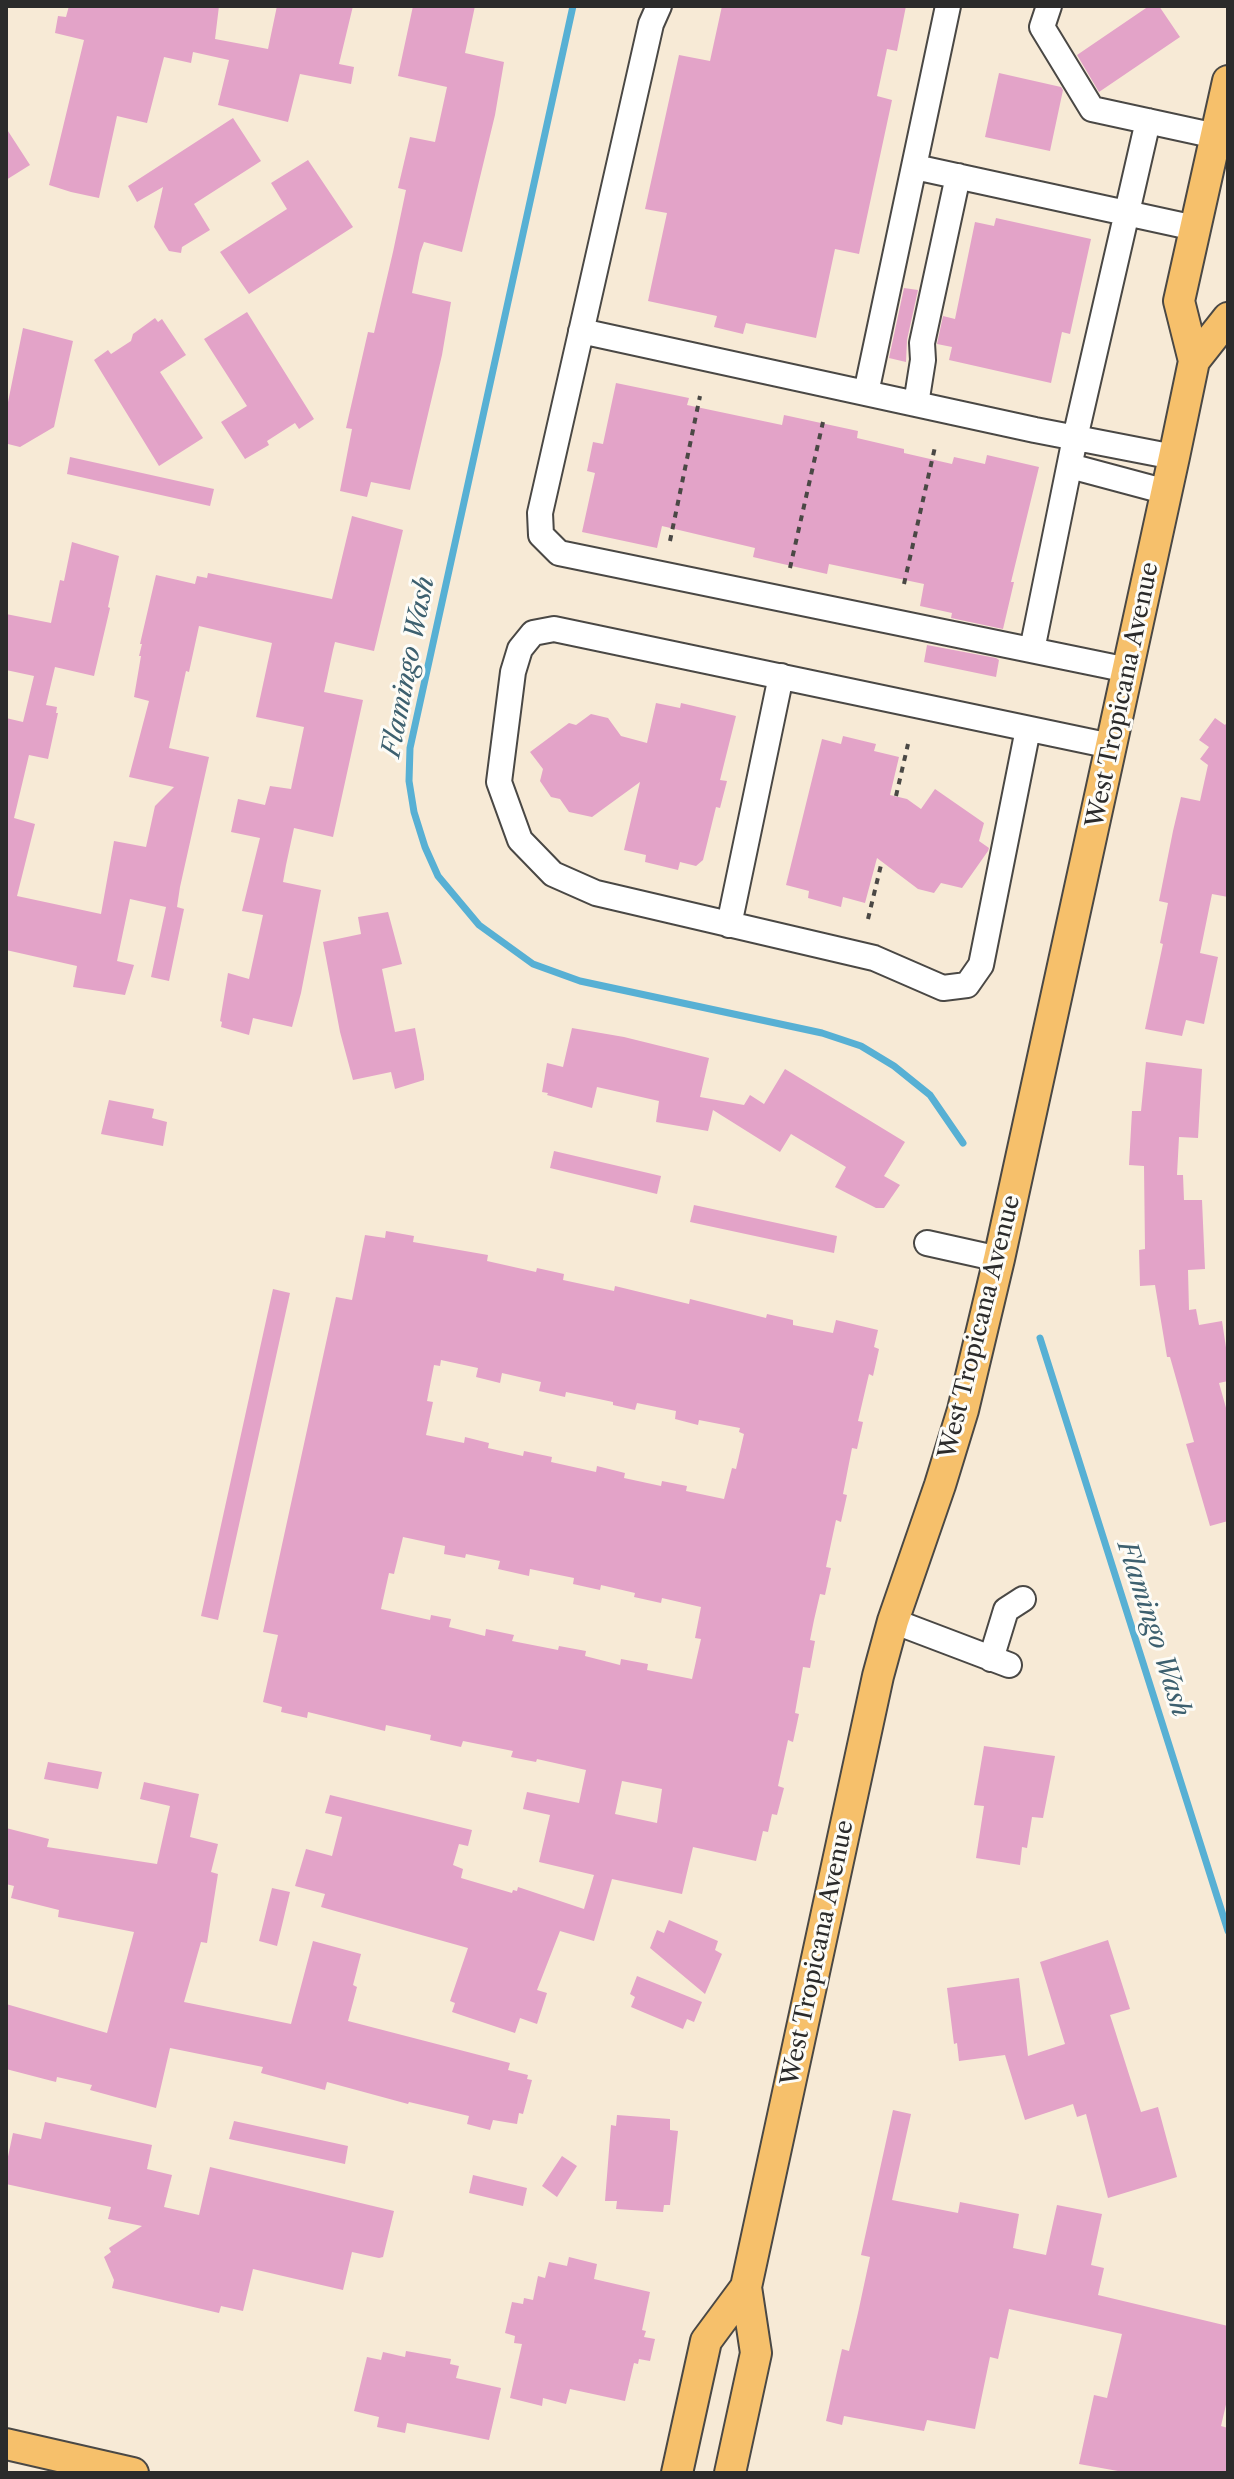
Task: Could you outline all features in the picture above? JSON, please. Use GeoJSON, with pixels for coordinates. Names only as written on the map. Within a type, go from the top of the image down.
{"type":"FeatureCollection","features":[{"type":"Feature","properties":{"kind":"main road","name":"West Tropicana Avenue"},"geometry":{"type":"LineString","coordinates":[[730,2473],[756,2353],[746,2287],[878,1676],[893,1621],[959,1425],[999,1259],[1167,492],[1194,361],[1179,301],[1228,81]]}},
{"type":"Feature","properties":{"kind":"main road","name":"West Tropicana Avenue"},"geometry":{"type":"LineString","coordinates":[[1194,361],[1228,318]]}},
{"type":"Feature","properties":{"kind":"main road","name":"West Tropicana Avenue"},"geometry":{"type":"LineString","coordinates":[[677,2473],[706,2341],[746,2287]]}},
{"type":"Feature","properties":{"kind":"main road"},"geometry":{"type":"LineString","coordinates":[[6,2444],[133,2473]]}},
{"type":"Feature","properties":{"kind":"lane"},"geometry":{"type":"LineString","coordinates":[[659,6],[651,24],[540,513],[541,535],[559,553],[1128,670]]}},
{"type":"Feature","properties":{"kind":"lane"},"geometry":{"type":"LineString","coordinates":[[866,393],[948,6]]}},
{"type":"Feature","properties":{"kind":"lane"},"geometry":{"type":"LineString","coordinates":[[1044,7],[1042,27],[1092,109],[1216,136]]}},
{"type":"Feature","properties":{"kind":"lane"},"geometry":{"type":"LineString","coordinates":[[1032,650],[1075,438],[1148,121]]}},
{"type":"Feature","properties":{"kind":"lane"},"geometry":{"type":"LineString","coordinates":[[915,167],[1195,228]]}},
{"type":"Feature","properties":{"kind":"lane"},"geometry":{"type":"LineString","coordinates":[[916,404],[923,360],[922,343],[958,176]]}},
{"type":"Feature","properties":{"kind":"lane"},"geometry":{"type":"LineString","coordinates":[[581,331],[1174,457]]}},
{"type":"Feature","properties":{"kind":"lane"},"geometry":{"type":"LineString","coordinates":[[1070,466],[1167,492]]}},
{"type":"Feature","properties":{"kind":"lane"},"geometry":{"type":"LineString","coordinates":[[1028,729],[981,965],[967,985],[943,988],[874,958],[596,893],[553,874],[520,840],[499,782],[513,672],[520,649],[533,633],[554,629],[1111,746]]}},
{"type":"Feature","properties":{"kind":"lane"},"geometry":{"type":"LineString","coordinates":[[729,925],[781,676]]}},
{"type":"Feature","properties":{"kind":"lane"},"geometry":{"type":"LineString","coordinates":[[927,1243],[999,1259]]}},
{"type":"Feature","properties":{"kind":"lane"},"geometry":{"type":"LineString","coordinates":[[893,1621],[1000,1662],[1006,1610],[1023,1599]]}},
{"type":"Feature","properties":{"kind":"path"},"geometry":{"type":"LineString","coordinates":[[670,541],[700,396]]}},
{"type":"Feature","properties":{"kind":"path"},"geometry":{"type":"LineString","coordinates":[[790,568],[823,422]]}},
{"type":"Feature","properties":{"kind":"path"},"geometry":{"type":"LineString","coordinates":[[904,584],[935,447]]}},
{"type":"Feature","properties":{"kind":"path"},"geometry":{"type":"LineString","coordinates":[[896,796],[908,744]]}},
{"type":"Feature","properties":{"kind":"path"},"geometry":{"type":"LineString","coordinates":[[868,919],[881,865]]}},
{"type":"Feature","properties":{"kind":"building"},"geometry":{"type":"Polygon","coordinates":[[[69,6],[219,6],[215,39],[268,49],[277,6],[353,6],[339,64],[354,67],[351,84],[300,74],[288,122],[218,105],[229,60],[193,52],[191,63],[164,57],[147,123],[117,116],[99,198],[71,192],[49,185],[84,40],[55,33],[58,16],[66,17],[69,6]]]}},
{"type":"Feature","properties":{"kind":"building"},"geometry":{"type":"Polygon","coordinates":[[[413,6],[475,6],[465,53],[504,62],[495,115],[462,252],[424,242],[420,253],[412,293],[451,302],[442,355],[410,490],[371,482],[367,497],[340,491],[352,429],[346,428],[368,332],[374,333],[393,252],[406,190],[398,188],[410,137],[435,142],[447,87],[398,76],[413,6]]]}},
{"type":"Feature","properties":{"kind":"building"},"geometry":{"type":"Polygon","coordinates":[[[722,6],[906,6],[897,51],[887,49],[877,96],[892,100],[859,254],[835,249],[816,338],[746,323],[743,334],[714,327],[717,316],[648,301],[667,213],[645,209],[679,55],[710,61],[722,6]]]}},
{"type":"Feature","properties":{"kind":"building"},"geometry":{"type":"Polygon","coordinates":[[[1149,6],[1159,6],[1180,37],[1099,92],[1077,55],[1149,6]]]}},
{"type":"Feature","properties":{"kind":"building"},"geometry":{"type":"Polygon","coordinates":[[[999,73],[1063,90],[1050,151],[985,137],[999,73]]]}},
{"type":"Feature","properties":{"kind":"building"},"geometry":{"type":"Polygon","coordinates":[[[233,118],[261,161],[194,204],[210,230],[182,247],[181,253],[169,251],[154,227],[163,187],[137,202],[128,186],[233,118]]]}},
{"type":"Feature","properties":{"kind":"building"},"geometry":{"type":"Polygon","coordinates":[[[6,128],[30,165],[6,180],[6,128]]]}},
{"type":"Feature","properties":{"kind":"building"},"geometry":{"type":"Polygon","coordinates":[[[308,160],[353,227],[249,294],[220,252],[287,209],[271,183],[308,160]]]}},
{"type":"Feature","properties":{"kind":"building"},"geometry":{"type":"Polygon","coordinates":[[[996,218],[1091,239],[1070,334],[1062,332],[1051,383],[949,360],[952,347],[937,344],[943,316],[955,319],[975,222],[994,226],[996,218]]]}},
{"type":"Feature","properties":{"kind":"building"},"geometry":{"type":"Polygon","coordinates":[[[904,288],[918,290],[907,340],[906,362],[889,358],[904,288]]]}},
{"type":"Feature","properties":{"kind":"building"},"geometry":{"type":"Polygon","coordinates":[[[247,312],[314,419],[299,429],[295,423],[267,441],[269,445],[245,459],[221,422],[247,406],[204,339],[247,312]]]}},
{"type":"Feature","properties":{"kind":"building"},"geometry":{"type":"Polygon","coordinates":[[[155,318],[158,322],[162,319],[186,355],[160,372],[203,438],[159,466],[94,360],[108,350],[111,354],[131,341],[133,334],[155,318]]]}},
{"type":"Feature","properties":{"kind":"building"},"geometry":{"type":"Polygon","coordinates":[[[23,328],[73,341],[54,427],[20,447],[8,444],[6,412],[23,328]]]}},
{"type":"Feature","properties":{"kind":"building"},"geometry":{"type":"Polygon","coordinates":[[[616,383],[689,398],[687,405],[782,425],[784,415],[858,431],[857,438],[952,464],[954,457],[985,464],[987,455],[1039,467],[1003,629],[951,618],[952,613],[920,606],[924,584],[829,564],[827,574],[753,557],[755,548],[662,526],[657,548],[582,532],[595,473],[587,471],[593,442],[603,444],[616,383]]]}},
{"type":"Feature","properties":{"kind":"building"},"geometry":{"type":"Polygon","coordinates":[[[70,457],[214,489],[210,506],[67,474],[70,457]]]}},
{"type":"Feature","properties":{"kind":"building"},"geometry":{"type":"Polygon","coordinates":[[[352,516],[403,530],[374,651],[335,642],[333,650],[324,692],[363,700],[333,837],[294,828],[283,882],[321,890],[292,1027],[253,1018],[249,1035],[221,1027],[220,1021],[228,973],[249,979],[263,915],[242,911],[260,838],[231,832],[238,799],[265,805],[270,786],[291,789],[304,727],[256,717],[272,643],[199,626],[169,748],[209,757],[180,887],[177,907],[184,909],[169,981],[151,977],[166,907],[130,899],[117,961],[134,965],[125,995],[73,987],[77,966],[6,950],[6,718],[23,722],[34,676],[6,670],[6,614],[51,623],[72,542],[119,556],[94,676],[55,667],[46,705],[57,707],[58,713],[48,759],[29,755],[14,818],[35,824],[17,896],[101,914],[114,841],[146,847],[155,806],[174,787],[129,777],[149,701],[134,697],[140,644],[156,575],[195,584],[197,576],[207,578],[208,573],[332,599],[352,516]]]}},
{"type":"Feature","properties":{"kind":"building"},"geometry":{"type":"Polygon","coordinates":[[[927,645],[996,658],[999,660],[996,677],[924,662],[927,645]]]}},
{"type":"Feature","properties":{"kind":"building"},"geometry":{"type":"Polygon","coordinates":[[[656,703],[680,708],[681,703],[736,716],[720,780],[727,781],[720,808],[716,807],[703,860],[696,866],[680,862],[678,870],[645,862],[646,855],[624,850],[640,782],[592,817],[569,812],[560,799],[551,797],[540,781],[543,769],[530,752],[569,723],[576,725],[591,714],[608,718],[621,736],[647,743],[656,703]]]}},
{"type":"Feature","properties":{"kind":"building"},"geometry":{"type":"Polygon","coordinates":[[[1215,718],[1225,725],[1228,721],[1228,897],[1212,894],[1200,953],[1218,957],[1204,1024],[1186,1020],[1182,1036],[1145,1029],[1163,944],[1160,943],[1168,903],[1159,901],[1173,831],[1181,797],[1200,801],[1208,765],[1200,759],[1209,747],[1199,740],[1215,718]]]}},
{"type":"Feature","properties":{"kind":"building"},"geometry":{"type":"Polygon","coordinates":[[[843,736],[876,744],[874,751],[899,757],[890,795],[907,799],[921,809],[935,789],[984,823],[979,841],[989,848],[988,851],[962,888],[941,883],[934,893],[918,889],[877,858],[865,903],[843,897],[841,907],[808,898],[809,891],[786,885],[822,739],[841,744],[843,736]]]}},
{"type":"Feature","properties":{"kind":"building"},"geometry":{"type":"Polygon","coordinates":[[[388,912],[402,964],[382,969],[395,1032],[415,1028],[424,1075],[424,1080],[395,1089],[391,1072],[353,1080],[340,1032],[323,942],[361,934],[358,917],[388,912]]]}},
{"type":"Feature","properties":{"kind":"building"},"geometry":{"type":"Polygon","coordinates":[[[572,1028],[709,1058],[700,1097],[744,1105],[750,1095],[764,1104],[785,1069],[905,1142],[884,1176],[900,1185],[884,1208],[876,1208],[835,1187],[846,1167],[791,1134],[780,1152],[713,1110],[708,1131],[656,1122],[659,1101],[597,1087],[592,1108],[547,1095],[542,1092],[547,1063],[563,1067],[572,1028]]]}},
{"type":"Feature","properties":{"kind":"building"},"geometry":{"type":"Polygon","coordinates":[[[1146,1062],[1202,1069],[1198,1138],[1179,1137],[1177,1175],[1183,1175],[1184,1200],[1202,1200],[1205,1269],[1188,1270],[1189,1310],[1196,1309],[1199,1325],[1222,1321],[1228,1361],[1228,1381],[1219,1383],[1228,1415],[1228,1521],[1210,1526],[1186,1444],[1194,1442],[1170,1357],[1167,1357],[1155,1285],[1140,1286],[1139,1250],[1145,1249],[1144,1166],[1129,1165],[1132,1111],[1141,1111],[1146,1062]]]}},
{"type":"Feature","properties":{"kind":"building"},"geometry":{"type":"Polygon","coordinates":[[[109,1100],[154,1109],[152,1118],[167,1122],[163,1146],[101,1134],[109,1100]]]}},
{"type":"Feature","properties":{"kind":"building"},"geometry":{"type":"Polygon","coordinates":[[[554,1151],[661,1176],[657,1194],[550,1168],[554,1151]]]}},
{"type":"Feature","properties":{"kind":"building"},"geometry":{"type":"Polygon","coordinates":[[[694,1205],[837,1236],[834,1253],[690,1222],[694,1205]]]}},
{"type":"Feature","properties":{"kind":"building"},"geometry":{"type":"Polygon","coordinates":[[[386,1231],[414,1236],[413,1242],[488,1255],[487,1261],[536,1272],[537,1268],[564,1274],[563,1280],[614,1291],[615,1286],[689,1304],[690,1299],[766,1318],[767,1314],[793,1320],[793,1325],[833,1333],[836,1320],[878,1330],[874,1347],[879,1349],[873,1376],[869,1374],[858,1421],[863,1422],[857,1449],[852,1448],[843,1494],[847,1495],[841,1522],[836,1520],[826,1567],[831,1568],[825,1595],[820,1594],[814,1620],[810,1640],[815,1641],[810,1668],[803,1667],[795,1713],[799,1714],[793,1742],[788,1740],[778,1786],[784,1788],[777,1815],[772,1814],[768,1832],[763,1831],[756,1861],[693,1847],[682,1894],[612,1879],[594,1941],[560,1931],[537,1990],[547,1993],[537,2024],[520,2018],[515,2033],[452,2012],[455,2003],[450,2001],[468,1948],[321,1907],[325,1894],[295,1886],[306,1849],[332,1856],[342,1817],[325,1813],[330,1795],[472,1830],[468,1846],[459,1844],[453,1865],[463,1869],[461,1878],[512,1893],[518,1887],[584,1909],[594,1875],[539,1862],[550,1815],[523,1809],[527,1792],[579,1803],[586,1770],[537,1759],[536,1762],[511,1757],[513,1751],[463,1741],[461,1747],[430,1740],[431,1735],[386,1725],[385,1731],[308,1712],[307,1718],[281,1712],[282,1707],[263,1702],[278,1635],[263,1632],[336,1297],[352,1300],[365,1235],[385,1238],[386,1231]],[[441,1360],[440,1366],[434,1365],[427,1401],[433,1402],[426,1435],[464,1443],[465,1437],[489,1443],[488,1448],[523,1456],[524,1451],[552,1457],[551,1462],[596,1472],[597,1466],[625,1473],[624,1478],[661,1486],[662,1481],[687,1486],[686,1491],[724,1499],[732,1468],[736,1469],[744,1434],[739,1432],[740,1428],[699,1420],[698,1425],[675,1419],[676,1411],[637,1403],[635,1410],[566,1392],[565,1397],[539,1391],[541,1382],[502,1373],[500,1383],[476,1377],[478,1368],[441,1360]],[[403,1537],[394,1574],[389,1573],[381,1609],[430,1620],[431,1615],[451,1619],[449,1627],[485,1636],[486,1629],[514,1635],[512,1641],[558,1650],[559,1646],[586,1651],[585,1656],[620,1665],[621,1659],[648,1664],[647,1670],[692,1679],[701,1639],[695,1638],[701,1607],[662,1598],[661,1603],[601,1585],[600,1590],[573,1584],[574,1578],[530,1569],[529,1576],[498,1569],[500,1561],[466,1554],[465,1558],[444,1554],[445,1546],[403,1537]],[[622,1781],[615,1814],[657,1823],[662,1789],[622,1781]]]}},
{"type":"Feature","properties":{"kind":"building"},"geometry":{"type":"Polygon","coordinates":[[[273,1289],[290,1293],[218,1620],[201,1616],[273,1289]]]}},
{"type":"Feature","properties":{"kind":"building"},"geometry":{"type":"Polygon","coordinates":[[[984,1746],[1055,1756],[1043,1818],[1032,1817],[1027,1848],[1022,1847],[1020,1865],[976,1858],[984,1806],[974,1805],[984,1746]]]}},
{"type":"Feature","properties":{"kind":"building"},"geometry":{"type":"Polygon","coordinates":[[[48,1762],[102,1772],[98,1789],[44,1779],[48,1762]]]}},
{"type":"Feature","properties":{"kind":"building"},"geometry":{"type":"Polygon","coordinates":[[[144,1782],[199,1794],[190,1837],[218,1844],[211,1872],[218,1874],[207,1943],[201,1942],[184,2002],[291,2024],[313,1941],[361,1954],[348,2021],[510,2063],[508,2070],[528,2075],[527,2079],[532,2080],[523,2114],[519,2113],[517,2124],[493,2120],[490,2130],[467,2124],[469,2116],[408,2104],[327,2082],[325,2090],[261,2073],[263,2067],[170,2048],[156,2108],[90,2090],[92,2085],[57,2077],[56,2082],[6,2069],[6,2004],[107,2033],[134,1932],[58,1917],[59,1910],[11,1898],[14,1886],[6,1884],[6,1828],[49,1839],[47,1847],[157,1864],[170,1806],[140,1799],[144,1782]]]}},
{"type":"Feature","properties":{"kind":"building"},"geometry":{"type":"Polygon","coordinates":[[[272,1888],[290,1892],[277,1946],[259,1941],[272,1888]]]}},
{"type":"Feature","properties":{"kind":"building"},"geometry":{"type":"Polygon","coordinates":[[[669,1920],[718,1941],[715,1950],[722,1954],[705,1994],[650,1948],[657,1930],[664,1933],[669,1920]]]}},
{"type":"Feature","properties":{"kind":"building"},"geometry":{"type":"Polygon","coordinates":[[[1108,1940],[1130,2009],[1110,2015],[1141,2112],[1158,2107],[1177,2177],[1108,2198],[1086,2114],[1077,2117],[1073,2104],[1025,2120],[1005,2055],[959,2061],[947,1988],[1019,1978],[1028,2056],[1065,2044],[1040,1962],[1108,1940]]]}},
{"type":"Feature","properties":{"kind":"building"},"geometry":{"type":"Polygon","coordinates":[[[637,1976],[702,2002],[694,2022],[687,2019],[683,2029],[631,2007],[635,1997],[630,1994],[637,1976]]]}},
{"type":"Feature","properties":{"kind":"building"},"geometry":{"type":"Polygon","coordinates":[[[893,2110],[911,2114],[892,2200],[958,2213],[960,2202],[1019,2214],[1013,2248],[1046,2255],[1057,2205],[1102,2214],[1091,2265],[1104,2268],[1098,2295],[1228,2326],[1228,2396],[1221,2426],[1228,2428],[1228,2473],[1129,2473],[1079,2464],[1094,2395],[1107,2398],[1122,2334],[1009,2309],[998,2359],[990,2357],[975,2429],[927,2420],[924,2431],[844,2416],[842,2425],[826,2421],[842,2349],[849,2351],[858,2313],[870,2257],[861,2255],[893,2110]]]}},
{"type":"Feature","properties":{"kind":"building"},"geometry":{"type":"Polygon","coordinates":[[[617,2115],[670,2119],[670,2130],[678,2131],[670,2205],[664,2205],[663,2212],[616,2209],[617,2201],[605,2201],[611,2125],[616,2126],[617,2115]]]}},
{"type":"Feature","properties":{"kind":"building"},"geometry":{"type":"Polygon","coordinates":[[[234,2121],[348,2146],[345,2164],[229,2139],[234,2121]]]}},
{"type":"Feature","properties":{"kind":"building"},"geometry":{"type":"Polygon","coordinates":[[[45,2122],[152,2145],[147,2169],[172,2175],[164,2207],[199,2215],[210,2167],[394,2211],[383,2257],[352,2252],[343,2290],[253,2269],[243,2311],[221,2306],[219,2313],[112,2288],[114,2280],[104,2257],[111,2252],[109,2248],[142,2226],[108,2219],[111,2207],[6,2184],[6,2166],[13,2133],[41,2139],[45,2122]]]}},
{"type":"Feature","properties":{"kind":"building"},"geometry":{"type":"Polygon","coordinates":[[[562,2156],[577,2166],[557,2197],[542,2186],[562,2156]]]}},
{"type":"Feature","properties":{"kind":"building"},"geometry":{"type":"Polygon","coordinates":[[[473,2175],[527,2188],[523,2206],[469,2193],[473,2175]]]}},
{"type":"Feature","properties":{"kind":"building"},"geometry":{"type":"Polygon","coordinates":[[[569,2257],[597,2264],[594,2279],[650,2292],[642,2330],[646,2331],[644,2337],[655,2339],[650,2361],[639,2359],[638,2364],[634,2363],[625,2401],[570,2389],[566,2404],[543,2398],[542,2406],[510,2398],[522,2344],[514,2343],[515,2336],[505,2333],[512,2302],[523,2304],[524,2298],[533,2300],[538,2276],[545,2278],[549,2262],[567,2266],[569,2257]]]}},
{"type":"Feature","properties":{"kind":"building"},"geometry":{"type":"Polygon","coordinates":[[[406,2351],[451,2359],[450,2364],[459,2366],[456,2378],[501,2388],[489,2440],[407,2423],[405,2433],[377,2427],[379,2417],[354,2411],[367,2357],[381,2360],[383,2352],[405,2357],[406,2351]]]}},
{"type":"Feature","properties":{"kind":"waterway","name":"Flamingo Wash"},"geometry":{"type":"LineString","coordinates":[[573,6],[410,748],[409,781],[414,812],[425,847],[438,876],[479,925],[533,964],[580,981],[822,1033],[861,1046],[894,1066],[930,1095],[963,1143]]}},
{"type":"Feature","properties":{"kind":"waterway","name":"Flamingo Wash"},"geometry":{"type":"LineString","coordinates":[[1040,1338],[1228,1931]]}}]}
